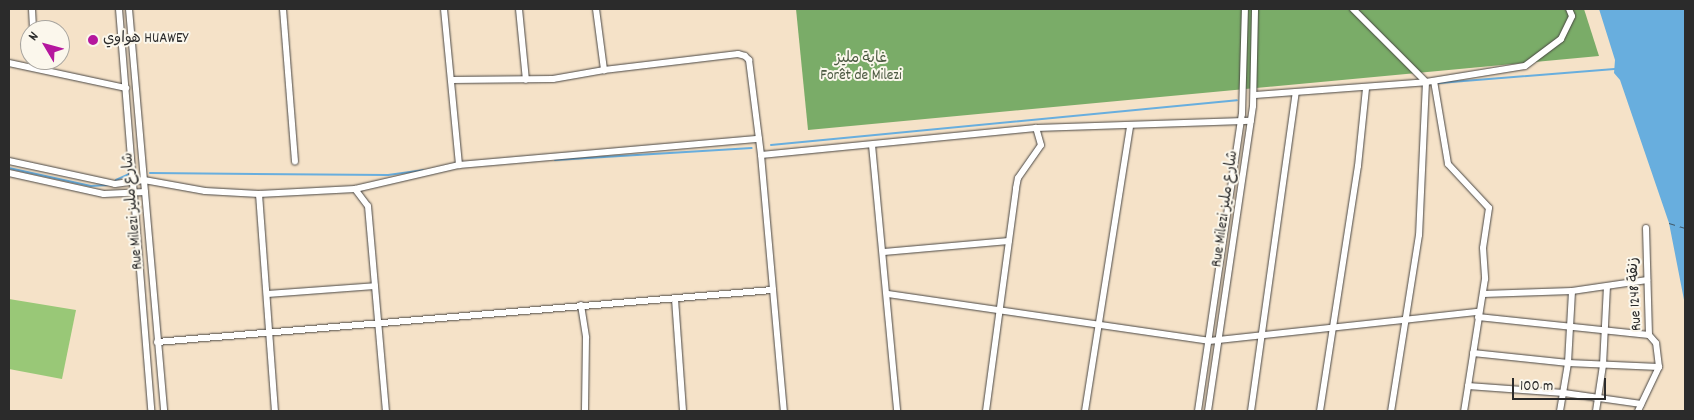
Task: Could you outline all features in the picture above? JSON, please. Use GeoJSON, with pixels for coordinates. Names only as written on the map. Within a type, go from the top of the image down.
{"type":"FeatureCollection","features":[{"type":"Feature","properties":{"kind":"street","name":"Rue Milezi شارع مليز"},"geometry":{"type":"LineString","coordinates":[[119,9],[151,411]]}},
{"type":"Feature","properties":{"kind":"street","name":"Rue Milezi شارع مليز"},"geometry":{"type":"LineString","coordinates":[[128,9],[164,411]]}},
{"type":"Feature","properties":{"kind":"street"},"geometry":{"type":"LineString","coordinates":[[283,9],[295,162]]}},
{"type":"Feature","properties":{"kind":"street"},"geometry":{"type":"LineString","coordinates":[[444,9],[459,165]]}},
{"type":"Feature","properties":{"kind":"street"},"geometry":{"type":"LineString","coordinates":[[519,9],[526,80]]}},
{"type":"Feature","properties":{"kind":"street"},"geometry":{"type":"LineString","coordinates":[[596,9],[604,70]]}},
{"type":"Feature","properties":{"kind":"street","name":"Rue Milezi شارع مليز"},"geometry":{"type":"LineString","coordinates":[[1198,411],[1241,122],[1245,9]]}},
{"type":"Feature","properties":{"kind":"street","name":"Rue Milezi شارع مليز"},"geometry":{"type":"LineString","coordinates":[[1208,411],[1251,121],[1254,95],[1255,9]]}},
{"type":"Feature","properties":{"kind":"street"},"geometry":{"type":"LineString","coordinates":[[1353,9],[1426,82],[1418,234],[1391,411]]}},
{"type":"Feature","properties":{"kind":"street"},"geometry":{"type":"LineString","coordinates":[[1254,95],[1426,82],[1525,66],[1561,39],[1572,16],[1569,9]]}},
{"type":"Feature","properties":{"kind":"street"},"geometry":{"type":"LineString","coordinates":[[451,80],[553,80],[604,70],[738,54],[745,56],[749,60],[761,155],[784,411]]}},
{"type":"Feature","properties":{"kind":"street"},"geometry":{"type":"LineString","coordinates":[[44,70],[126,88]]}},
{"type":"Feature","properties":{"kind":"street"},"geometry":{"type":"LineString","coordinates":[[1434,81],[1448,164],[1489,208],[1483,248],[1483,294],[1478,315],[1464,411]]}},
{"type":"Feature","properties":{"kind":"street"},"geometry":{"type":"LineString","coordinates":[[1320,411],[1358,166],[1366,88]]}},
{"type":"Feature","properties":{"kind":"street"},"geometry":{"type":"LineString","coordinates":[[1251,411],[1296,92]]}},
{"type":"Feature","properties":{"kind":"street"},"geometry":{"type":"LineString","coordinates":[[761,155],[1036,128],[1130,128],[1251,121]]}},
{"type":"Feature","properties":{"kind":"street"},"geometry":{"type":"LineString","coordinates":[[986,411],[1018,178],[1041,145],[1036,128]]}},
{"type":"Feature","properties":{"kind":"street"},"geometry":{"type":"LineString","coordinates":[[1085,411],[1130,128]]}},
{"type":"Feature","properties":{"kind":"street"},"geometry":{"type":"LineString","coordinates":[[9,161],[115,184],[144,180],[205,191],[259,194],[355,189],[459,165],[759,139]]}},
{"type":"Feature","properties":{"kind":"street"},"geometry":{"type":"LineString","coordinates":[[872,145],[884,252],[898,411]]}},
{"type":"Feature","properties":{"kind":"street"},"geometry":{"type":"LineString","coordinates":[[9,173],[104,194],[145,192]]}},
{"type":"Feature","properties":{"kind":"street"},"geometry":{"type":"LineString","coordinates":[[355,189],[368,206],[386,411]]}},
{"type":"Feature","properties":{"kind":"street"},"geometry":{"type":"LineString","coordinates":[[259,194],[276,411]]}},
{"type":"Feature","properties":{"kind":"street","name":"Rue 1248 زنقة"},"geometry":{"type":"LineString","coordinates":[[1646,228],[1649,334],[1656,343],[1659,367]]}},
{"type":"Feature","properties":{"kind":"street"},"geometry":{"type":"LineString","coordinates":[[884,252],[1009,241]]}},
{"type":"Feature","properties":{"kind":"street"},"geometry":{"type":"LineString","coordinates":[[1483,294],[1572,290],[1606,287],[1647,280]]}},
{"type":"Feature","properties":{"kind":"street"},"geometry":{"type":"LineString","coordinates":[[267,294],[375,286]]}},
{"type":"Feature","properties":{"kind":"street"},"geometry":{"type":"LineString","coordinates":[[1596,411],[1603,365],[1606,287]]}},
{"type":"Feature","properties":{"kind":"street"},"geometry":{"type":"LineString","coordinates":[[157,342],[269,331],[772,290]]}},
{"type":"Feature","properties":{"kind":"street"},"geometry":{"type":"LineString","coordinates":[[1560,411],[1568,363],[1572,290]]}},
{"type":"Feature","properties":{"kind":"street"},"geometry":{"type":"LineString","coordinates":[[888,294],[1098,326],[1219,342],[1478,315],[1570,328],[1649,334]]}},
{"type":"Feature","properties":{"kind":"street"},"geometry":{"type":"LineString","coordinates":[[675,299],[683,411]]}},
{"type":"Feature","properties":{"kind":"street"},"geometry":{"type":"LineString","coordinates":[[581,305],[586,338],[585,411]]}},
{"type":"Feature","properties":{"kind":"street"},"geometry":{"type":"LineString","coordinates":[[1473,353],[1568,363],[1659,367],[1638,411]]}},
{"type":"Feature","properties":{"kind":"street"},"geometry":{"type":"LineString","coordinates":[[1468,386],[1598,397],[1641,404]]}},
{"type":"Feature","properties":{"kind":"green space","name":"غابة مليز Forêt de Milezi"},"geometry":{"type":"Polygon","coordinates":[[[796,9],[1584,9],[1599,56],[808,130],[796,9]]]}},
{"type":"Feature","properties":{"kind":"green space"},"geometry":{"type":"Polygon","coordinates":[[[9,299],[76,310],[62,379],[9,369],[9,299]]]}},
{"type":"Feature","properties":{"kind":"water"},"geometry":{"type":"Polygon","coordinates":[[[1599,9],[1685,9],[1685,305],[1669,223],[1620,80],[1614,73],[1615,60],[1599,9]]]}},
{"type":"Feature","properties":{"kind":"waterway"},"geometry":{"type":"LineString","coordinates":[[1439,83],[1614,69]]}},
{"type":"Feature","properties":{"kind":"waterway"},"geometry":{"type":"LineString","coordinates":[[771,145],[1237,100]]}},
{"type":"Feature","properties":{"kind":"waterway"},"geometry":{"type":"LineString","coordinates":[[555,160],[752,148]]}},
{"type":"Feature","properties":{"kind":"waterway"},"geometry":{"type":"LineString","coordinates":[[9,168],[91,186],[108,185]]}},
{"type":"Feature","properties":{"kind":"waterway"},"geometry":{"type":"LineString","coordinates":[[150,173],[388,175],[423,170]]}},
{"type":"Feature","properties":{"kind":"waterway"},"geometry":{"type":"LineString","coordinates":[[116,180],[129,174]]}},
{"type":"Feature","properties":{"kind":"ferry route"},"geometry":{"type":"LineString","coordinates":[[1669,223],[1685,228]]}},
{"type":"Feature","properties":{"kind":"place","name":"هواوي HUAWEY"},"geometry":{"type":"Point","coordinates":[93,40]}}]}
